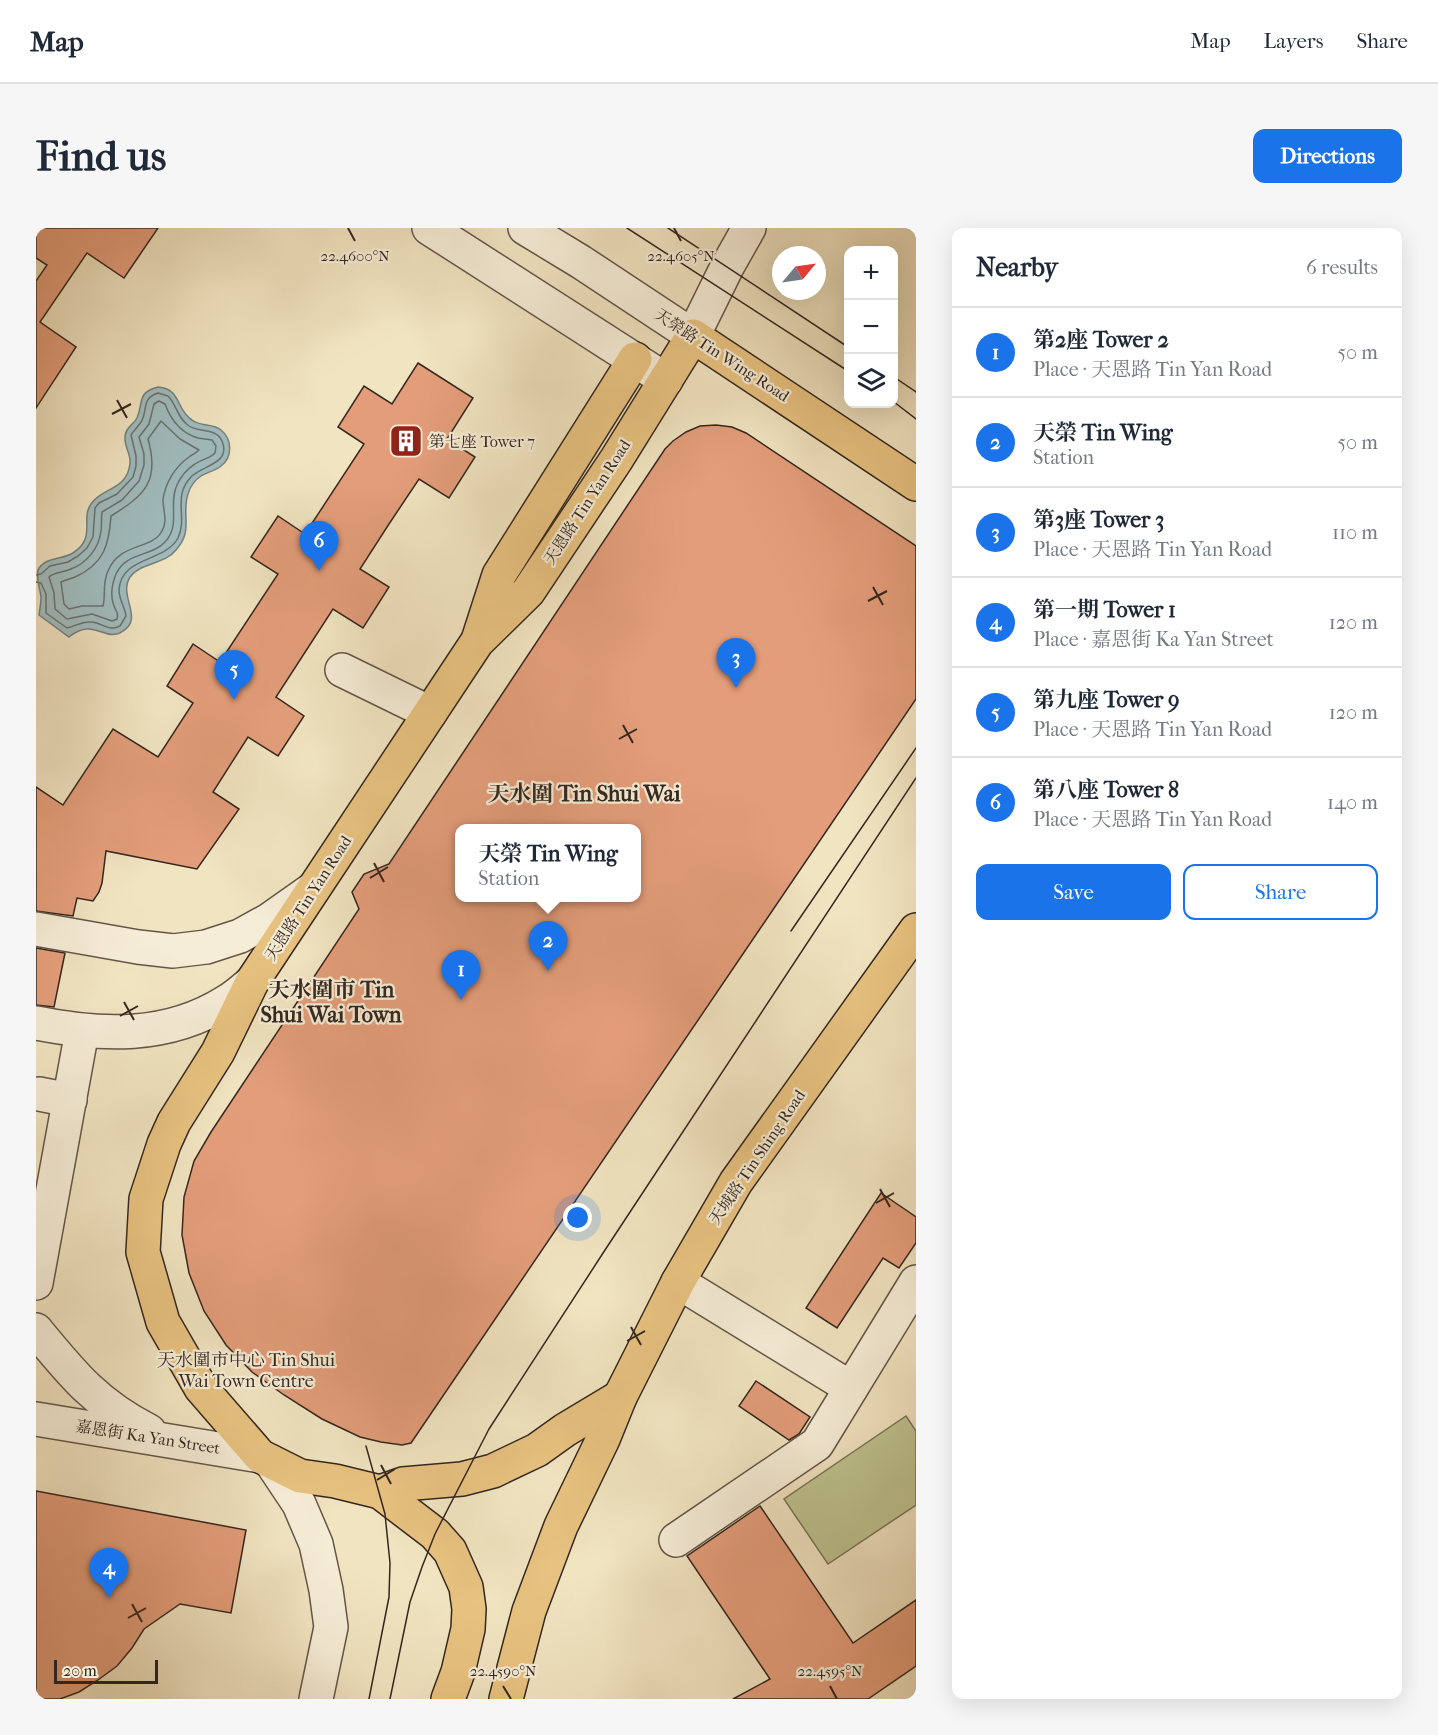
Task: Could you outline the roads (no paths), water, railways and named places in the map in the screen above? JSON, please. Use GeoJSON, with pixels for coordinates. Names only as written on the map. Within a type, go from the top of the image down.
{"type":"FeatureCollection","features":[{"type":"Feature","properties":{"kind":"main road","name":"天恩路 Tin Yan Road"},"geometry":{"type":"LineString","coordinates":[[265,1459],[201,1388],[163,1322],[143,1252],[146,1199],[164,1144],[174,1122],[218,1052],[252,982],[477,642],[528,592],[693,336]]}},
{"type":"Feature","properties":{"kind":"main road","name":"天榮路 Tin Wing Road"},"geometry":{"type":"LineString","coordinates":[[693,336],[916,484]]}},
{"type":"Feature","properties":{"kind":"main road"},"geometry":{"type":"LineString","coordinates":[[477,642],[499,575],[635,359]]}},
{"type":"Feature","properties":{"kind":"main road","name":"天城路 Tin Shing Road"},"geometry":{"type":"LineString","coordinates":[[506,1699],[529,1611],[561,1526],[603,1439],[620,1397],[678,1282],[736,1182],[916,930]]}},
{"type":"Feature","properties":{"kind":"main road"},"geometry":{"type":"LineString","coordinates":[[380,1492],[403,1484],[462,1479],[493,1471],[537,1450],[620,1397]]}},
{"type":"Feature","properties":{"kind":"main road"},"geometry":{"type":"LineString","coordinates":[[265,1459],[300,1476],[335,1481],[380,1492],[435,1534],[450,1551],[466,1587],[469,1609],[468,1629],[458,1672],[448,1699]]}},
{"type":"Feature","properties":{"kind":"street"},"geometry":{"type":"LineString","coordinates":[[429,228],[666,380]]}},
{"type":"Feature","properties":{"kind":"street","name":"天榮路 Tin Wing Road"},"geometry":{"type":"LineString","coordinates":[[525,228],[581,261],[693,336]]}},
{"type":"Feature","properties":{"kind":"street"},"geometry":{"type":"LineString","coordinates":[[693,336],[749,228]]}},
{"type":"Feature","properties":{"kind":"street"},"geometry":{"type":"LineString","coordinates":[[342,670],[430,713]]}},
{"type":"Feature","properties":{"kind":"street"},"geometry":{"type":"LineString","coordinates":[[36,929],[173,951],[206,947],[240,936],[270,920],[315,887]]}},
{"type":"Feature","properties":{"kind":"street"},"geometry":{"type":"LineString","coordinates":[[36,1023],[82,1031],[118,1034],[155,1030],[197,1016],[226,1003],[252,982]]}},
{"type":"Feature","properties":{"kind":"street"},"geometry":{"type":"LineString","coordinates":[[36,1283],[54,1097],[82,1031]]}},
{"type":"Feature","properties":{"kind":"street"},"geometry":{"type":"LineString","coordinates":[[678,1282],[851,1388]]}},
{"type":"Feature","properties":{"kind":"street"},"geometry":{"type":"LineString","coordinates":[[675,1540],[817,1444],[916,1282]]}},
{"type":"Feature","properties":{"kind":"street"},"geometry":{"type":"LineString","coordinates":[[36,1330],[94,1396],[127,1420],[166,1440]]}},
{"type":"Feature","properties":{"kind":"street","name":"嘉恩街 Ka Yan Street"},"geometry":{"type":"LineString","coordinates":[[36,1419],[265,1459]]}},
{"type":"Feature","properties":{"kind":"street","name":"天恩路 Tin Yan Road"},"geometry":{"type":"LineString","coordinates":[[265,1459],[299,1504],[316,1544],[326,1590],[331,1627],[316,1699]]}},
{"type":"Feature","properties":{"kind":"water"},"geometry":{"type":"Polygon","coordinates":[[[158,387],[171,391],[192,420],[199,424],[214,426],[225,434],[230,448],[228,458],[221,466],[201,476],[191,486],[186,502],[186,529],[176,550],[171,555],[140,569],[130,577],[127,584],[131,613],[129,626],[117,634],[86,629],[69,637],[39,615],[41,597],[38,570],[44,563],[73,553],[84,541],[88,510],[95,499],[119,484],[128,472],[130,456],[125,440],[126,431],[137,418],[146,392],[158,387]]]}},
{"type":"Feature","properties":{"kind":"tram line"},"geometry":{"type":"LineString","coordinates":[[627,228],[844,368]]}},
{"type":"Feature","properties":{"kind":"tram line"},"geometry":{"type":"LineString","coordinates":[[668,228],[844,344]]}},
{"type":"Feature","properties":{"kind":"tram line"},"geometry":{"type":"LineString","coordinates":[[898,380],[916,392]]}},
{"type":"Feature","properties":{"kind":"tram line"},"geometry":{"type":"LineString","coordinates":[[898,405],[916,419]]}},
{"type":"Feature","properties":{"kind":"tram line"},"geometry":{"type":"LineString","coordinates":[[791,931],[916,748]]}},
{"type":"Feature","properties":{"kind":"tram line"},"geometry":{"type":"LineString","coordinates":[[390,1699],[410,1602],[422,1567],[435,1534],[489,1429],[916,778]]}},
{"type":"Feature","properties":{"kind":"tram line"},"geometry":{"type":"LineString","coordinates":[[366,1446],[385,1514],[390,1563],[389,1597],[369,1699]]}},
{"type":"Feature","properties":{"kind":"place","name":"第七座 Tower 7"},"geometry":{"type":"Point","coordinates":[406,441]}},
{"type":"Feature","properties":{"kind":"place","name":"第八座 Tower 8"},"geometry":{"type":"Point","coordinates":[319,571]}},
{"type":"Feature","properties":{"kind":"place","name":"第3座 Tower 3"},"geometry":{"type":"Point","coordinates":[736,688]}},
{"type":"Feature","properties":{"kind":"place","name":"第九座 Tower 9"},"geometry":{"type":"Point","coordinates":[234,700]}},
{"type":"Feature","properties":{"kind":"place","name":"天榮 Tin Wing"},"geometry":{"type":"Point","coordinates":[548,971]}},
{"type":"Feature","properties":{"kind":"place","name":"第2座 Tower 2"},"geometry":{"type":"Point","coordinates":[461,1000]}},
{"type":"Feature","properties":{"kind":"place","name":"第一期 Tower 1"},"geometry":{"type":"Point","coordinates":[109,1598]}},
{"type":"Feature","properties":{"kind":"district","name":"天水圍 Tin Shui Wai"},"geometry":{"type":"Point","coordinates":[584,794]}},
{"type":"Feature","properties":{"kind":"district","name":"天水圍市 Tin Shui Wai Town"},"geometry":{"type":"Point","coordinates":[331,1002]}},
{"type":"Feature","properties":{"kind":"district","name":"天水圍市中心 Tin Shui Wai Town Centre"},"geometry":{"type":"Point","coordinates":[246,1370]}}]}
